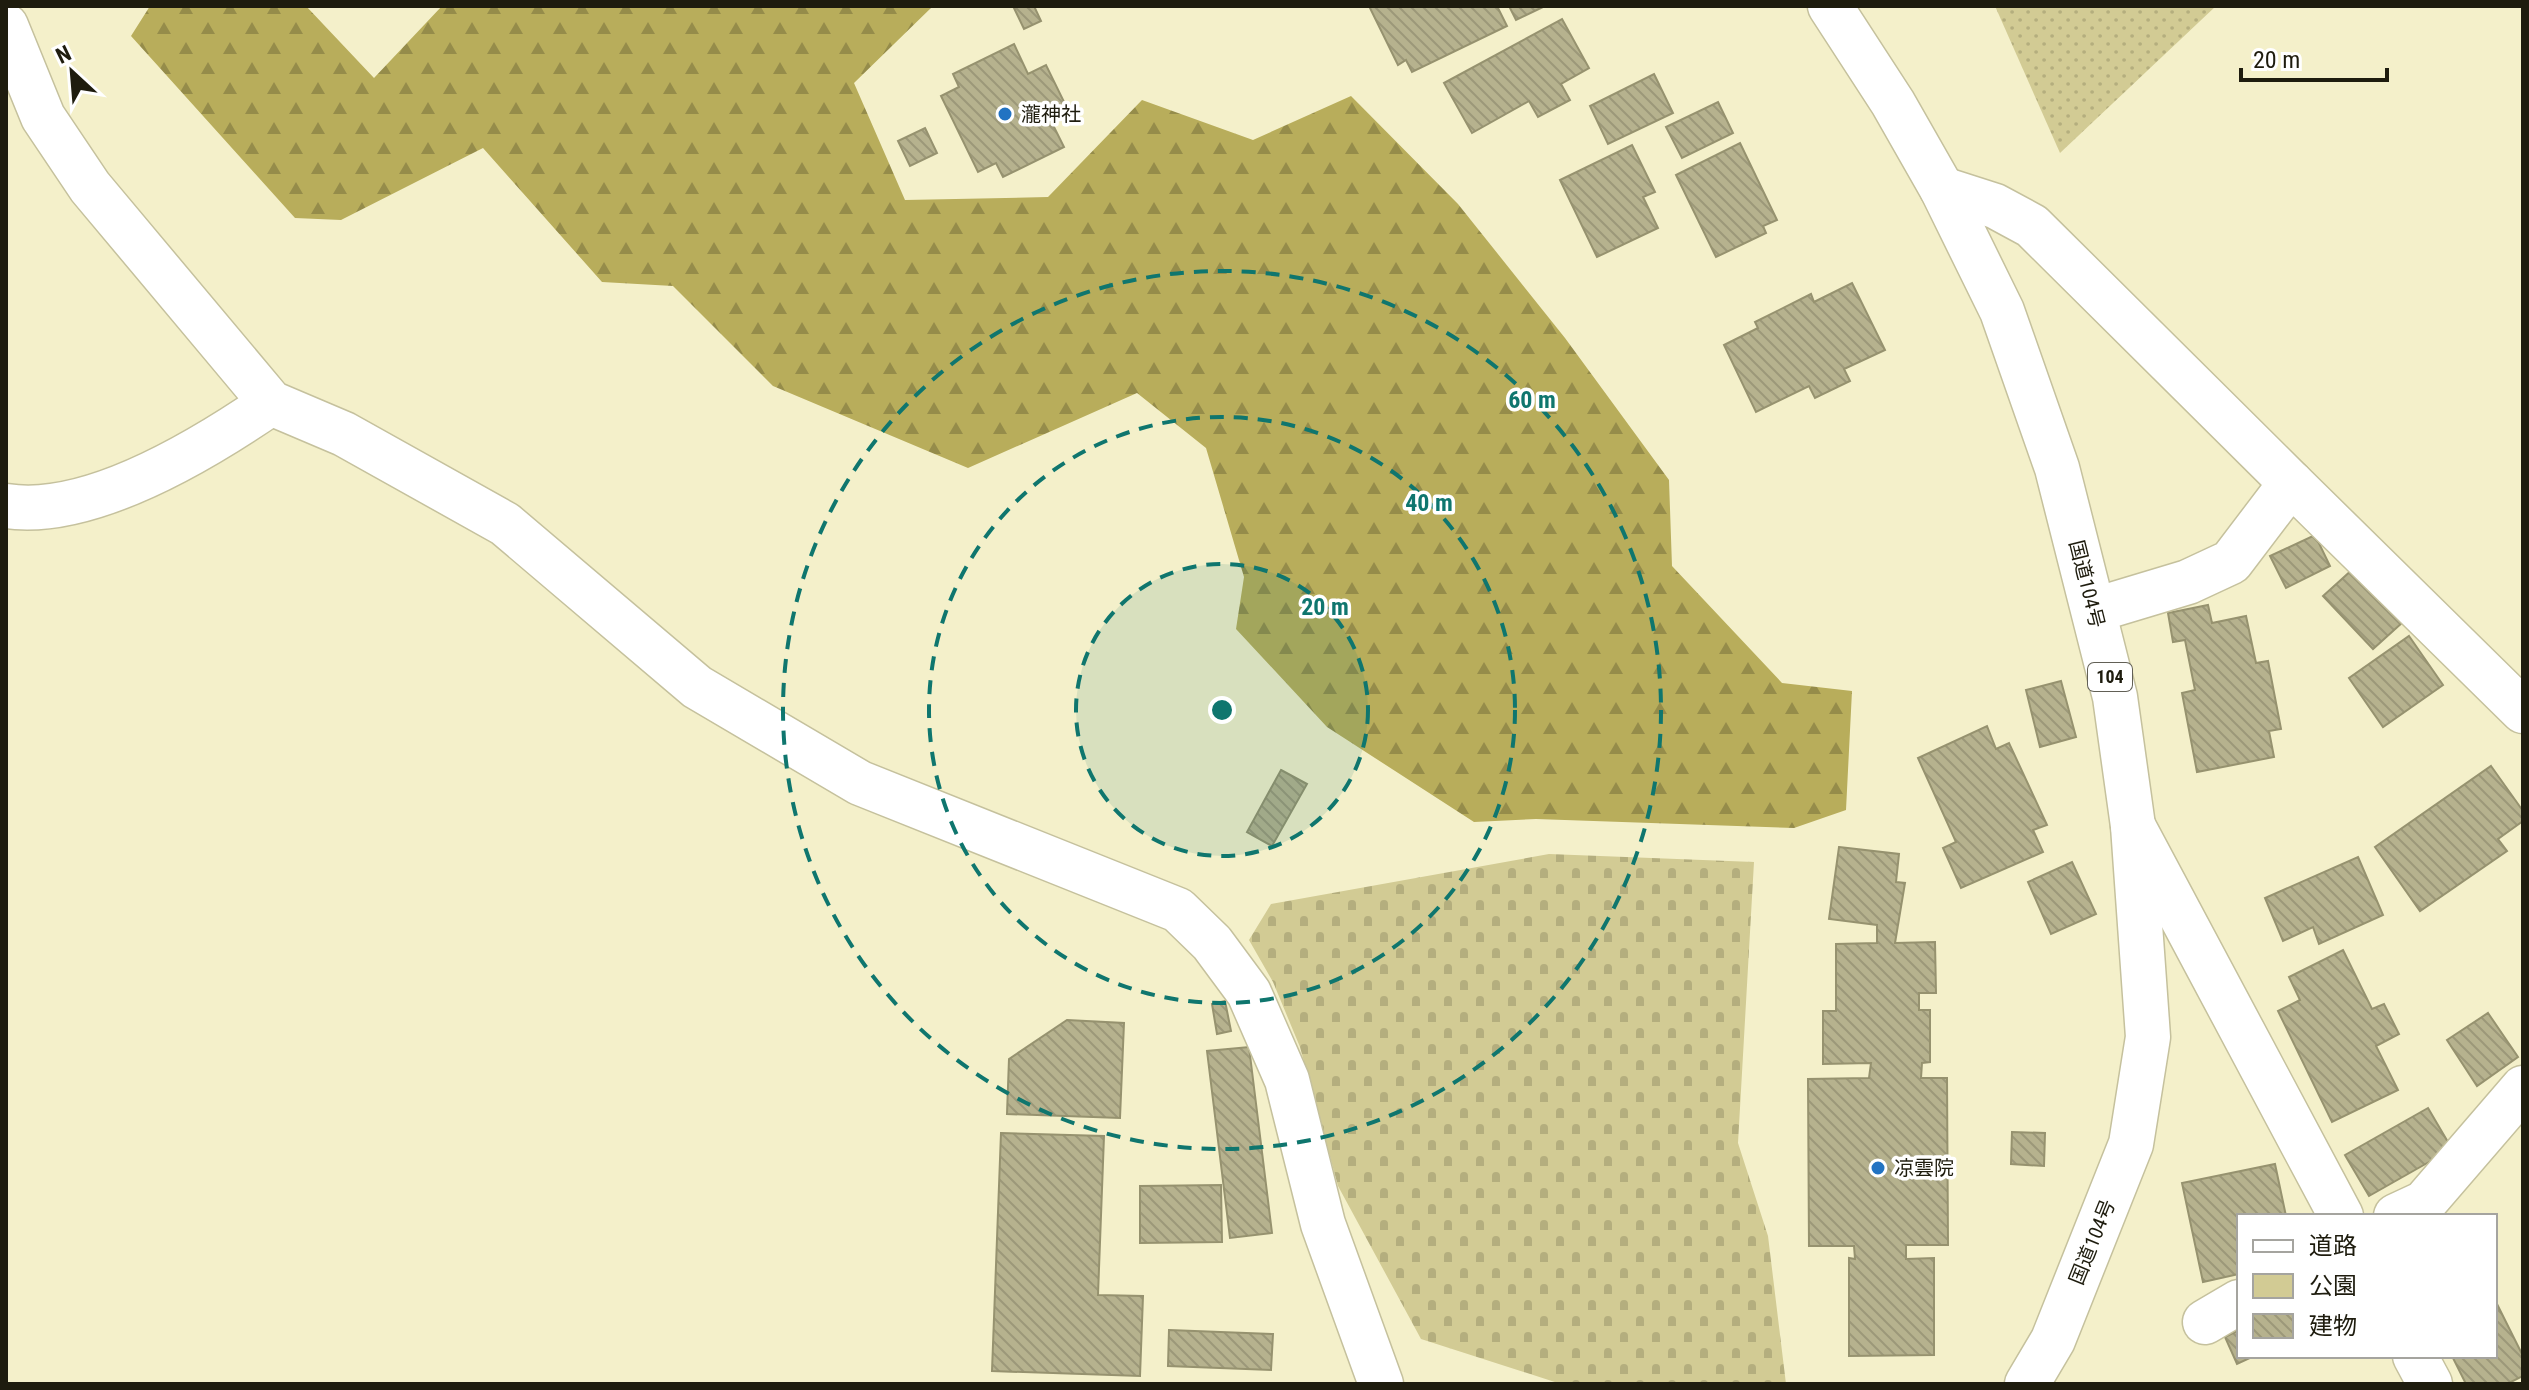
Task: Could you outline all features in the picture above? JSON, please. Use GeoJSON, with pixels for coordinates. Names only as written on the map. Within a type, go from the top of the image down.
{"type":"FeatureCollection","features":[{"type":"Feature","properties":{"kind":"main road","name":"国道104号"},"geometry":{"type":"LineString","coordinates":[[1830,6],[1893,103],[1942,189],[2002,311],[2057,468],[2115,697],[2133,826],[2148,1037],[2131,1144],[2053,1340],[2027,1384]]}},
{"type":"Feature","properties":{"kind":"main road"},"geometry":{"type":"LineString","coordinates":[[6,26],[9,41],[43,117],[90,187],[271,403],[344,434],[505,524],[697,687],[860,783],[1178,910],[1212,943],[1249,993],[1287,1080],[1323,1224],[1381,1384]]}},
{"type":"Feature","properties":{"kind":"main road"},"geometry":{"type":"LineString","coordinates":[[1942,189],[1995,206],[2032,226],[2523,711]]}},
{"type":"Feature","properties":{"kind":"main road"},"geometry":{"type":"LineString","coordinates":[[6,506],[31,510],[112,491],[215,441],[271,403]]}},
{"type":"Feature","properties":{"kind":"main road"},"geometry":{"type":"LineString","coordinates":[[2095,610],[2188,582],[2231,562],[2291,483]]}},
{"type":"Feature","properties":{"kind":"main road"},"geometry":{"type":"LineString","coordinates":[[2133,826],[2340,1214]]}},
{"type":"Feature","properties":{"kind":"main road"},"geometry":{"type":"LineString","coordinates":[[2400,1214],[2424,1203],[2523,1088]]}},
{"type":"Feature","properties":{"kind":"main road"},"geometry":{"type":"LineString","coordinates":[[2416,1358],[2430,1384]]}},
{"type":"Feature","properties":{"kind":"green space"},"geometry":{"type":"Polygon","coordinates":[[[150,6],[306,6],[374,78],[442,6],[933,6],[854,83],[905,200],[1048,197],[1142,100],[1253,140],[1351,96],[1458,204],[1565,338],[1669,480],[1672,566],[1782,683],[1852,691],[1846,810],[1794,828],[1536,819],[1474,822],[1327,727],[1236,629],[1244,577],[1206,448],[1137,393],[968,468],[773,386],[673,286],[602,282],[483,148],[341,220],[295,218],[131,36],[150,6]]]}},
{"type":"Feature","properties":{"kind":"green space"},"geometry":{"type":"Polygon","coordinates":[[[1995,6],[2216,6],[2060,153],[1995,6]]]}},
{"type":"Feature","properties":{"kind":"green space"},"geometry":{"type":"Polygon","coordinates":[[[1549,854],[1754,862],[1738,1143],[1768,1236],[1786,1384],[1561,1384],[1421,1339],[1338,1186],[1300,1047],[1273,982],[1249,940],[1271,904],[1549,854]]]}},
{"type":"Feature","properties":{"kind":"building"},"geometry":{"type":"Polygon","coordinates":[[[1034,6],[1041,21],[1024,29],[1014,8],[1034,6]]]}},
{"type":"Feature","properties":{"kind":"building"},"geometry":{"type":"Polygon","coordinates":[[[1369,6],[1497,6],[1507,26],[1412,72],[1406,60],[1398,65],[1369,6]]]}},
{"type":"Feature","properties":{"kind":"building"},"geometry":{"type":"Polygon","coordinates":[[[1509,6],[1545,6],[1516,20],[1509,6]]]}},
{"type":"Feature","properties":{"kind":"building"},"geometry":{"type":"Polygon","coordinates":[[[1562,19],[1589,68],[1561,84],[1570,100],[1538,117],[1529,101],[1472,133],[1444,83],[1562,19]]]}},
{"type":"Feature","properties":{"kind":"building","name":"瀧神社"},"geometry":{"type":"Polygon","coordinates":[[[1014,44],[1028,74],[1046,65],[1068,110],[1050,119],[1064,147],[1003,177],[996,163],[978,172],[941,96],[959,87],[953,74],[1014,44]]]}},
{"type":"Feature","properties":{"kind":"building"},"geometry":{"type":"Polygon","coordinates":[[[1654,74],[1673,113],[1608,144],[1590,106],[1654,74]]]}},
{"type":"Feature","properties":{"kind":"building"},"geometry":{"type":"Polygon","coordinates":[[[1718,102],[1733,133],[1682,158],[1666,127],[1718,102]]]}},
{"type":"Feature","properties":{"kind":"building"},"geometry":{"type":"Polygon","coordinates":[[[925,128],[937,153],[910,166],[898,141],[925,128]]]}},
{"type":"Feature","properties":{"kind":"building"},"geometry":{"type":"Polygon","coordinates":[[[1740,143],[1777,220],[1763,226],[1766,233],[1716,257],[1676,175],[1740,143]]]}},
{"type":"Feature","properties":{"kind":"building"},"geometry":{"type":"Polygon","coordinates":[[[1632,145],[1655,192],[1643,197],[1658,228],[1597,257],[1560,180],[1632,145]]]}},
{"type":"Feature","properties":{"kind":"building"},"geometry":{"type":"Polygon","coordinates":[[[1852,283],[1885,350],[1844,369],[1850,381],[1815,398],[1809,386],[1756,412],[1724,345],[1758,328],[1755,322],[1811,294],[1814,302],[1852,283]]]}},
{"type":"Feature","properties":{"kind":"building"},"geometry":{"type":"Polygon","coordinates":[[[2315,535],[2330,566],[2286,588],[2270,556],[2315,535]]]}},
{"type":"Feature","properties":{"kind":"building"},"geometry":{"type":"Polygon","coordinates":[[[2353,569],[2403,622],[2373,649],[2323,596],[2353,569]]]}},
{"type":"Feature","properties":{"kind":"building"},"geometry":{"type":"Polygon","coordinates":[[[2208,605],[2212,623],[2246,616],[2256,663],[2268,661],[2281,729],[2269,731],[2274,757],[2197,772],[2182,693],[2195,690],[2185,640],[2173,642],[2168,613],[2208,605]]]}},
{"type":"Feature","properties":{"kind":"building"},"geometry":{"type":"Polygon","coordinates":[[[2409,636],[2443,685],[2383,727],[2349,678],[2409,636]]]}},
{"type":"Feature","properties":{"kind":"building"},"geometry":{"type":"Polygon","coordinates":[[[2061,681],[2076,737],[2040,747],[2026,690],[2061,681]]]}},
{"type":"Feature","properties":{"kind":"building"},"geometry":{"type":"Polygon","coordinates":[[[1987,726],[1996,749],[2009,743],[2047,825],[2033,830],[2043,852],[1961,888],[1943,848],[1956,842],[1918,758],[1987,726]]]}},
{"type":"Feature","properties":{"kind":"building"},"geometry":{"type":"Polygon","coordinates":[[[2491,766],[2523,811],[2523,821],[2498,839],[2507,851],[2420,911],[2375,847],[2491,766]]]}},
{"type":"Feature","properties":{"kind":"building"},"geometry":{"type":"Polygon","coordinates":[[[1281,770],[1307,784],[1272,846],[1247,832],[1281,770]]]}},
{"type":"Feature","properties":{"kind":"building"},"geometry":{"type":"Polygon","coordinates":[[[1839,847],[1899,854],[1896,882],[1905,883],[1895,943],[1935,942],[1936,993],[1919,993],[1919,1010],[1930,1010],[1930,1062],[1922,1063],[1921,1078],[1947,1078],[1948,1245],[1906,1245],[1906,1259],[1934,1258],[1934,1355],[1849,1356],[1849,1258],[1855,1259],[1854,1246],[1809,1246],[1808,1079],[1869,1078],[1871,1063],[1823,1064],[1823,1011],[1836,1011],[1836,944],[1877,943],[1877,925],[1829,919],[1839,847]]]}},
{"type":"Feature","properties":{"kind":"building"},"geometry":{"type":"Polygon","coordinates":[[[2358,857],[2383,915],[2319,944],[2313,927],[2283,941],[2265,898],[2358,857]]]}},
{"type":"Feature","properties":{"kind":"building"},"geometry":{"type":"Polygon","coordinates":[[[2072,862],[2096,914],[2051,934],[2028,882],[2072,862]]]}},
{"type":"Feature","properties":{"kind":"building"},"geometry":{"type":"Polygon","coordinates":[[[2343,950],[2372,1009],[2384,1004],[2399,1034],[2376,1046],[2398,1090],[2332,1122],[2278,1011],[2300,1000],[2289,977],[2343,950]]]}},
{"type":"Feature","properties":{"kind":"building"},"geometry":{"type":"Polygon","coordinates":[[[1225,1001],[1231,1031],[1217,1034],[1212,1004],[1225,1001]]]}},
{"type":"Feature","properties":{"kind":"building"},"geometry":{"type":"Polygon","coordinates":[[[2488,1013],[2518,1057],[2477,1086],[2447,1040],[2488,1013]]]}},
{"type":"Feature","properties":{"kind":"building"},"geometry":{"type":"Polygon","coordinates":[[[1067,1020],[1124,1023],[1120,1118],[1007,1114],[1009,1059],[1067,1020]]]}},
{"type":"Feature","properties":{"kind":"building"},"geometry":{"type":"Polygon","coordinates":[[[1249,1047],[1272,1233],[1230,1238],[1207,1051],[1249,1047]]]}},
{"type":"Feature","properties":{"kind":"building"},"geometry":{"type":"Polygon","coordinates":[[[2428,1108],[2452,1149],[2369,1196],[2345,1155],[2428,1108]]]}},
{"type":"Feature","properties":{"kind":"building"},"geometry":{"type":"Polygon","coordinates":[[[2012,1132],[2045,1133],[2044,1166],[2011,1164],[2012,1132]]]}},
{"type":"Feature","properties":{"kind":"building"},"geometry":{"type":"Polygon","coordinates":[[[1001,1133],[1104,1136],[1098,1295],[1143,1296],[1140,1376],[992,1371],[1001,1133]]]}},
{"type":"Feature","properties":{"kind":"building"},"geometry":{"type":"Polygon","coordinates":[[[2275,1164],[2286,1214],[2237,1214],[2237,1274],[2203,1282],[2182,1183],[2275,1164]]]}},
{"type":"Feature","properties":{"kind":"building"},"geometry":{"type":"Polygon","coordinates":[[[1221,1185],[1222,1242],[1140,1243],[1140,1186],[1221,1185]]]}},
{"type":"Feature","properties":{"kind":"building"},"geometry":{"type":"Polygon","coordinates":[[[2497,1304],[2523,1356],[2523,1376],[2507,1384],[2466,1384],[2453,1358],[2497,1358],[2497,1304]]]}},
{"type":"Feature","properties":{"kind":"building"},"geometry":{"type":"Polygon","coordinates":[[[1169,1330],[1273,1334],[1271,1370],[1168,1366],[1169,1330]]]}},
{"type":"Feature","properties":{"kind":"building"},"geometry":{"type":"Polygon","coordinates":[[[2237,1331],[2237,1358],[2250,1358],[2237,1364],[2225,1337],[2237,1331]]]}},
{"type":"Feature","properties":{"kind":"place","name":"瀧神社"},"geometry":{"type":"Point","coordinates":[1005,114]}},
{"type":"Feature","properties":{"kind":"place","name":"凉雲院"},"geometry":{"type":"Point","coordinates":[1878,1168]}}]}
